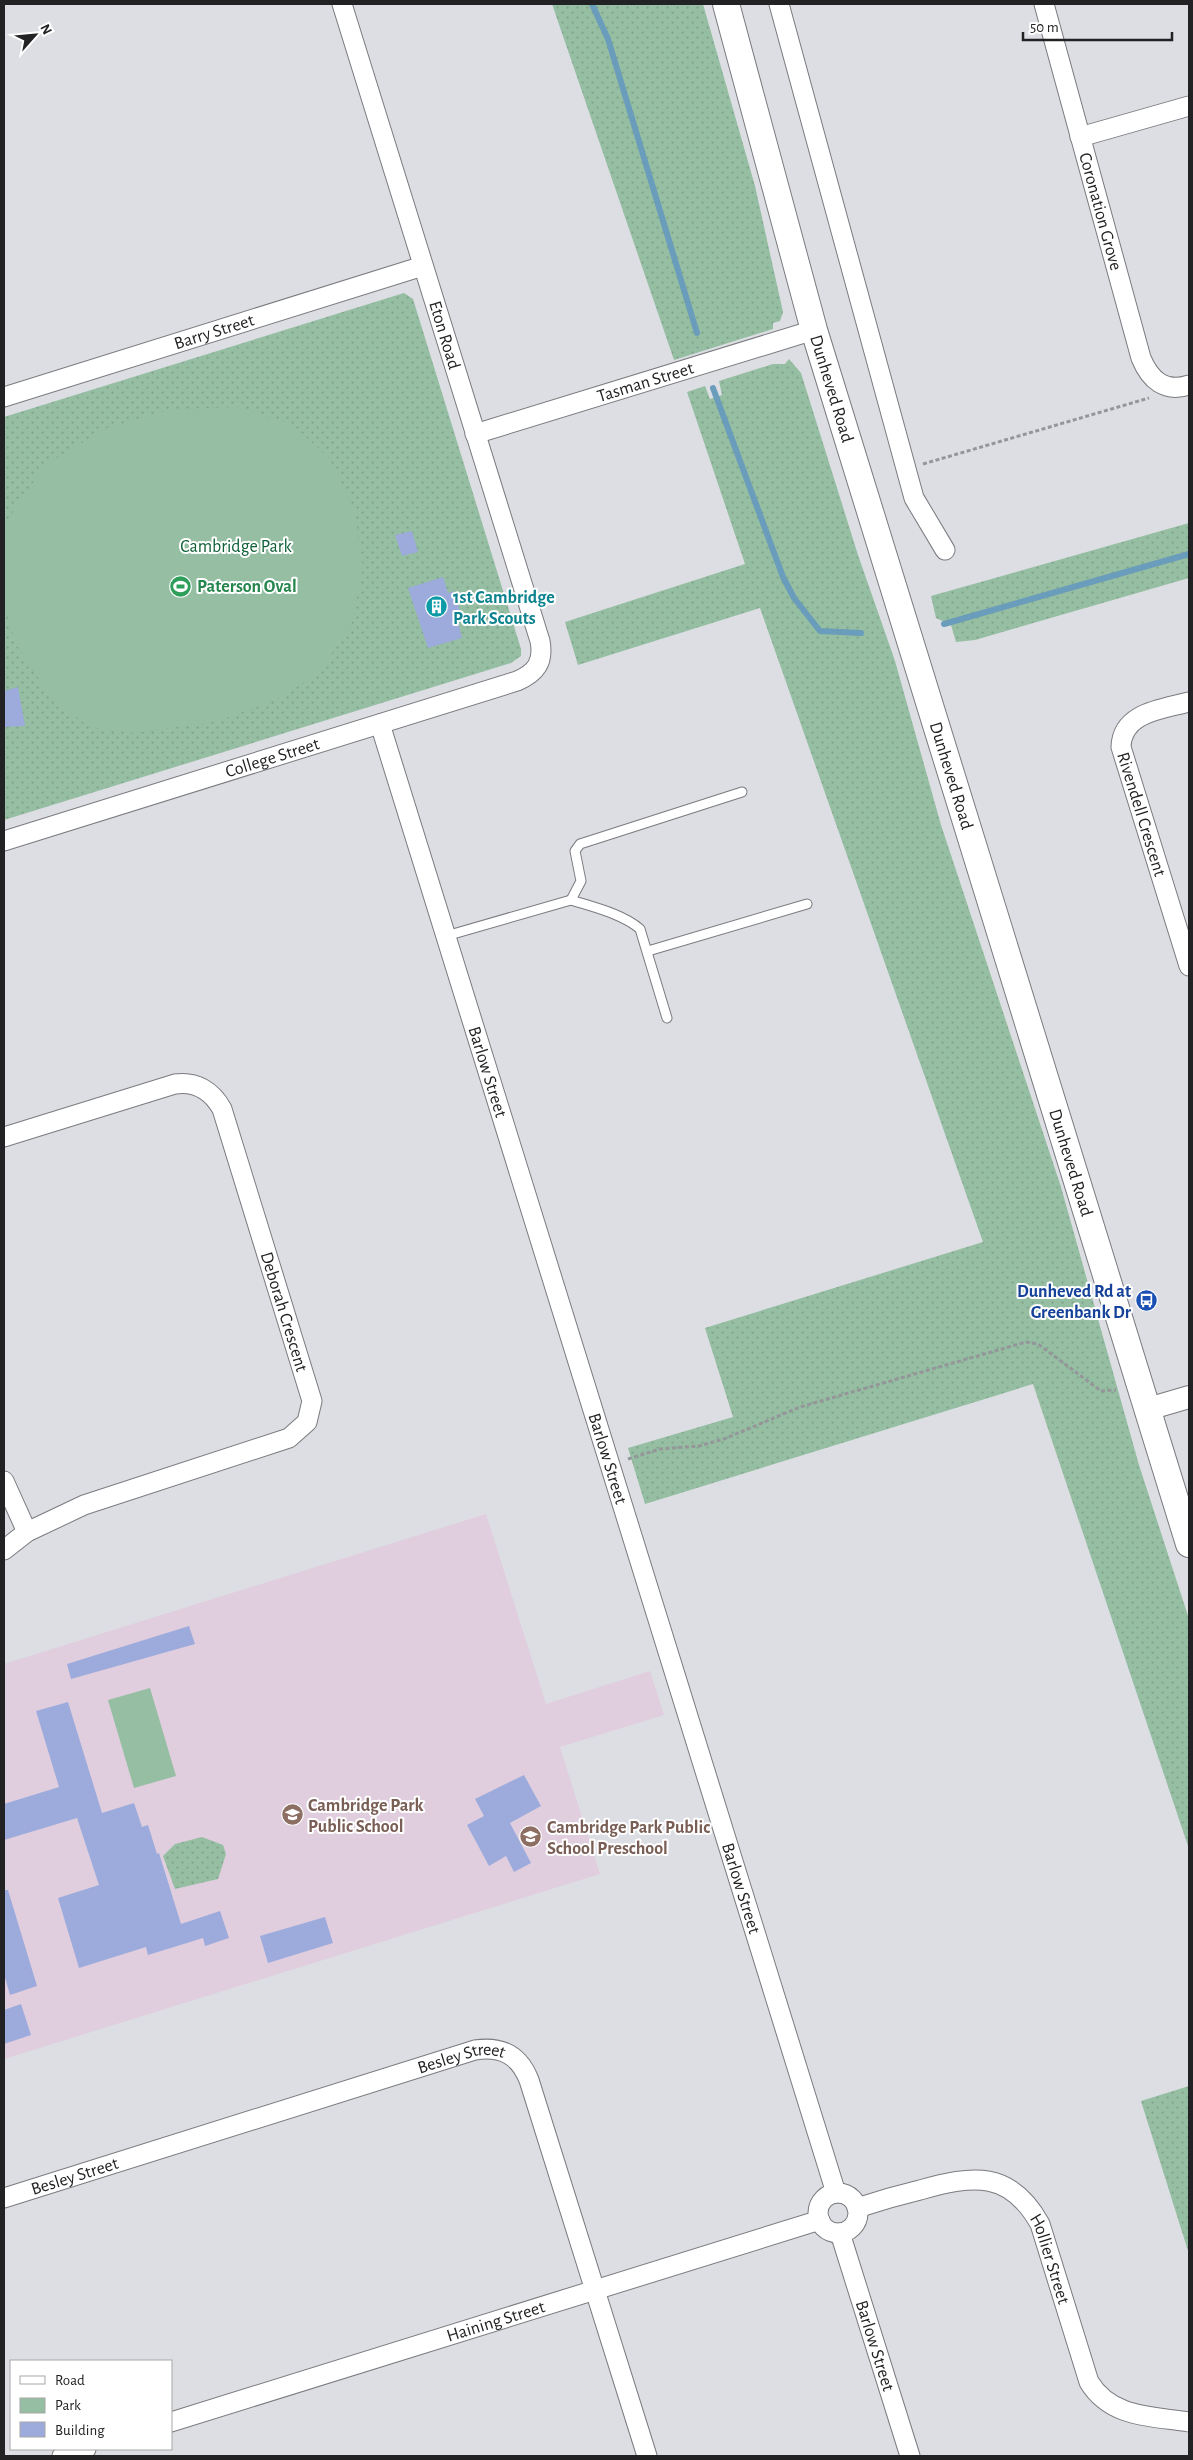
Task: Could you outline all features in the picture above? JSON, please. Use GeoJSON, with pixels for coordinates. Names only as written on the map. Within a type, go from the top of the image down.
{"type":"FeatureCollection","features":[{"type":"Feature","properties":{"kind":"main road","name":"Dunheved Road"},"geometry":{"type":"LineString","coordinates":[[726,4],[814,330],[1189,1544]]}},
{"type":"Feature","properties":{"kind":"street","name":"Eton Road"},"geometry":{"type":"LineString","coordinates":[[342,4],[540,641],[542,660],[538,666]]}},
{"type":"Feature","properties":{"kind":"street"},"geometry":{"type":"LineString","coordinates":[[779,4],[914,498],[945,550]]}},
{"type":"Feature","properties":{"kind":"street","name":"Coronation Grove"},"geometry":{"type":"LineString","coordinates":[[1044,4],[1145,368],[1155,381],[1168,387],[1189,385]]}},
{"type":"Feature","properties":{"kind":"street"},"geometry":{"type":"LineString","coordinates":[[1080,137],[1189,106]]}},
{"type":"Feature","properties":{"kind":"street","name":"Barry Street"},"geometry":{"type":"LineString","coordinates":[[4,398],[423,266]]}},
{"type":"Feature","properties":{"kind":"street","name":"Tasman Street"},"geometry":{"type":"LineString","coordinates":[[475,434],[814,330]]}},
{"type":"Feature","properties":{"kind":"street","name":"College Street"},"geometry":{"type":"LineString","coordinates":[[4,841],[526,678],[538,666]]}},
{"type":"Feature","properties":{"kind":"street","name":"Rivendell Crescent"},"geometry":{"type":"LineString","coordinates":[[1189,702],[1135,718],[1124,732],[1121,747],[1189,966]]}},
{"type":"Feature","properties":{"kind":"street","name":"Barlow Street"},"geometry":{"type":"LineString","coordinates":[[380,724],[836,2193]]}},
{"type":"Feature","properties":{"kind":"street","name":"Deborah Crescent"},"geometry":{"type":"LineString","coordinates":[[4,1137],[175,1084],[190,1084],[208,1092],[222,1109],[312,1400],[307,1422],[295,1434],[283,1441],[84,1505],[27,1532],[4,1550]]}},
{"type":"Feature","properties":{"kind":"street"},"geometry":{"type":"LineString","coordinates":[[1148,1409],[1189,1397]]}},
{"type":"Feature","properties":{"kind":"street"},"geometry":{"type":"LineString","coordinates":[[4,1481],[27,1532]]}},
{"type":"Feature","properties":{"kind":"street","name":"Besley Street"},"geometry":{"type":"LineString","coordinates":[[4,2198],[476,2050],[499,2049],[510,2053],[519,2061],[530,2080],[647,2456]]}},
{"type":"Feature","properties":{"kind":"street","name":"Hollier Street"},"geometry":{"type":"LineString","coordinates":[[857,2208],[965,2178],[988,2181],[1014,2192],[1032,2210],[1040,2224],[1089,2382],[1093,2389],[1106,2402],[1122,2411],[1189,2422]]}},
{"type":"Feature","properties":{"kind":"street"},"geometry":{"type":"LineString","coordinates":[[836,2193],[852,2198],[858,2214],[855,2225],[840,2233],[828,2230],[820,2220],[819,2208],[822,2203],[836,2193]]}},
{"type":"Feature","properties":{"kind":"street","name":"Haining Street"},"geometry":{"type":"LineString","coordinates":[[172,2422],[820,2220]]}},
{"type":"Feature","properties":{"kind":"street","name":"Barlow Street"},"geometry":{"type":"LineString","coordinates":[[840,2233],[910,2456]]}},
{"type":"Feature","properties":{"kind":"street"},"geometry":{"type":"LineString","coordinates":[[62,2456],[83,2450]]}},
{"type":"Feature","properties":{"kind":"lane"},"geometry":{"type":"LineString","coordinates":[[571,900],[581,881],[575,851],[580,844],[742,792]]}},
{"type":"Feature","properties":{"kind":"lane"},"geometry":{"type":"LineString","coordinates":[[446,936],[571,900],[636,926],[642,934],[648,951],[668,1018]]}},
{"type":"Feature","properties":{"kind":"lane"},"geometry":{"type":"LineString","coordinates":[[648,951],[807,904]]}},
{"type":"Feature","properties":{"kind":"path"},"geometry":{"type":"LineString","coordinates":[[916,466],[1146,400],[1153,396]]}},
{"type":"Feature","properties":{"kind":"path"},"geometry":{"type":"LineString","coordinates":[[611,1465],[660,1449],[699,1446],[724,1439],[800,1407],[1026,1342],[1038,1344],[1101,1391],[1116,1390]]}},
{"type":"Feature","properties":{"kind":"shaded area","name":"Cambridge Park Public School"},"geometry":{"type":"Polygon","coordinates":[[[486,1514],[546,1704],[650,1671],[664,1715],[560,1747],[600,1874],[4,2059],[4,1664],[486,1514]]]}},
{"type":"Feature","properties":{"kind":"green space"},"geometry":{"type":"Polygon","coordinates":[[[552,4],[703,4],[755,186],[783,312],[780,321],[773,323],[773,329],[674,360],[552,4]]]}},
{"type":"Feature","properties":{"kind":"green space","name":"Cambridge Park"},"geometry":{"type":"Polygon","coordinates":[[[404,293],[413,299],[521,649],[521,656],[511,663],[4,820],[4,417],[404,293]]]}},
{"type":"Feature","properties":{"kind":"green space"},"geometry":{"type":"Polygon","coordinates":[[[789,359],[801,373],[858,555],[895,661],[941,825],[1061,1187],[1139,1465],[1189,1619],[1189,1849],[1033,1384],[645,1504],[628,1448],[733,1417],[705,1328],[983,1242],[760,608],[578,665],[565,622],[745,564],[687,392],[705,386],[710,399],[722,395],[719,381],[773,364],[785,364],[789,359]]]}},
{"type":"Feature","properties":{"kind":"green space","name":"Paterson Oval"},"geometry":{"type":"Polygon","coordinates":[[[238,407],[293,425],[329,458],[354,508],[363,568],[352,623],[329,658],[310,679],[275,700],[218,721],[135,733],[89,727],[49,695],[15,642],[4,604],[4,525],[45,465],[107,428],[172,409],[238,407]]]}},
{"type":"Feature","properties":{"kind":"green space"},"geometry":{"type":"Polygon","coordinates":[[[1189,523],[1189,578],[975,640],[956,642],[951,625],[936,618],[931,596],[1189,523]]]}},
{"type":"Feature","properties":{"kind":"green space"},"geometry":{"type":"Polygon","coordinates":[[[150,1688],[176,1776],[134,1788],[108,1700],[150,1688]]]}},
{"type":"Feature","properties":{"kind":"green space"},"geometry":{"type":"Polygon","coordinates":[[[202,1837],[223,1845],[226,1854],[218,1879],[175,1889],[163,1856],[175,1844],[202,1837]]]}},
{"type":"Feature","properties":{"kind":"green space"},"geometry":{"type":"Polygon","coordinates":[[[1189,2086],[1189,2254],[1141,2101],[1189,2086]]]}},
{"type":"Feature","properties":{"kind":"building"},"geometry":{"type":"Polygon","coordinates":[[[412,531],[418,552],[402,556],[395,535],[412,531]]]}},
{"type":"Feature","properties":{"kind":"building","name":"1st Cambridge Park Scouts"},"geometry":{"type":"Polygon","coordinates":[[[443,577],[448,593],[454,591],[463,621],[458,622],[462,638],[428,648],[408,588],[443,577]]]}},
{"type":"Feature","properties":{"kind":"building"},"geometry":{"type":"Polygon","coordinates":[[[18,687],[25,726],[4,727],[4,691],[18,687]]]}},
{"type":"Feature","properties":{"kind":"building"},"geometry":{"type":"Polygon","coordinates":[[[189,1626],[195,1644],[71,1679],[67,1664],[189,1626]]]}},
{"type":"Feature","properties":{"kind":"building"},"geometry":{"type":"Polygon","coordinates":[[[68,1702],[102,1813],[134,1803],[142,1827],[148,1825],[157,1854],[159,1853],[181,1924],[220,1911],[229,1938],[205,1946],[203,1938],[148,1955],[146,1947],[79,1968],[58,1898],[99,1885],[77,1818],[4,1840],[4,1804],[59,1787],[36,1711],[68,1702]]]}},
{"type":"Feature","properties":{"kind":"building"},"geometry":{"type":"Polygon","coordinates":[[[524,1775],[541,1806],[510,1823],[531,1863],[514,1872],[506,1856],[489,1866],[467,1825],[484,1816],[475,1799],[524,1775]]]}},
{"type":"Feature","properties":{"kind":"building"},"geometry":{"type":"Polygon","coordinates":[[[4,1890],[8,1890],[37,1986],[10,1995],[4,1974],[4,1890]]]}},
{"type":"Feature","properties":{"kind":"building"},"geometry":{"type":"Polygon","coordinates":[[[325,1917],[333,1943],[268,1963],[260,1936],[325,1917]]]}},
{"type":"Feature","properties":{"kind":"building"},"geometry":{"type":"Polygon","coordinates":[[[21,2004],[31,2035],[4,2044],[4,2010],[21,2004]]]}},
{"type":"Feature","properties":{"kind":"waterway"},"geometry":{"type":"LineString","coordinates":[[592,4],[608,39],[697,333]]}},
{"type":"Feature","properties":{"kind":"waterway"},"geometry":{"type":"LineString","coordinates":[[713,388],[783,577],[794,598],[820,631],[861,633]]}},
{"type":"Feature","properties":{"kind":"waterway"},"geometry":{"type":"LineString","coordinates":[[944,624],[1189,554]]}},
{"type":"Feature","properties":{"kind":"place","name":"Paterson Oval"},"geometry":{"type":"Point","coordinates":[181,586]}},
{"type":"Feature","properties":{"kind":"place","name":"1st Cambridge Park Scouts"},"geometry":{"type":"Point","coordinates":[437,607]}},
{"type":"Feature","properties":{"kind":"place","name":"Dunheved Rd at Greenbank Dr"},"geometry":{"type":"Point","coordinates":[1147,1301]}},
{"type":"Feature","properties":{"kind":"place","name":"Cambridge Park Public School"},"geometry":{"type":"Point","coordinates":[292,1815]}},
{"type":"Feature","properties":{"kind":"place","name":"Cambridge Park Public School Preschool"},"geometry":{"type":"Point","coordinates":[531,1837]}}]}
